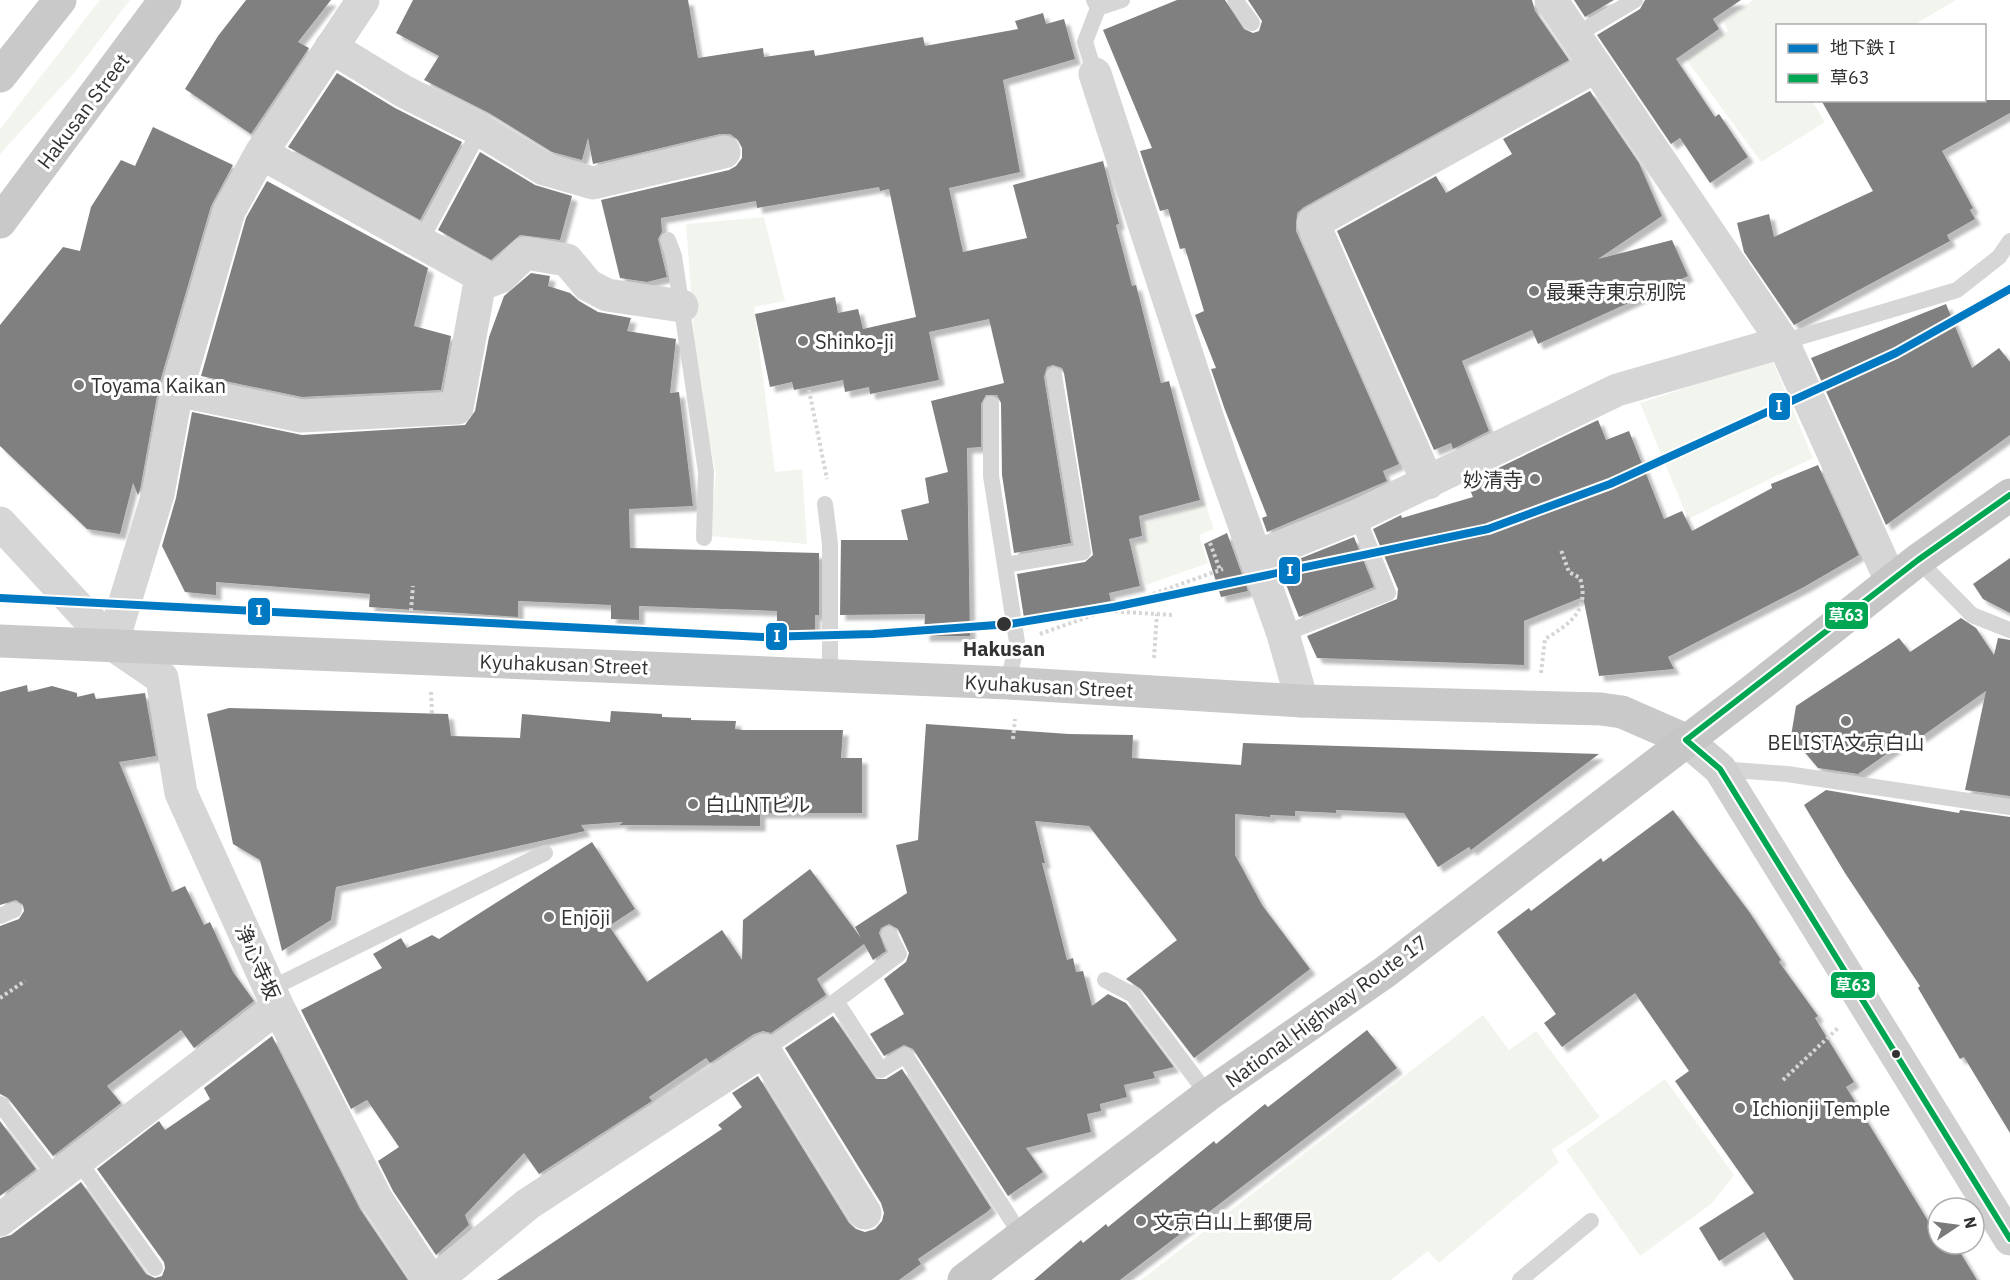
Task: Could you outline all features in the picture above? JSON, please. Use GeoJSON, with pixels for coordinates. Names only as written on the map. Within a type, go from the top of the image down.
{"type":"FeatureCollection","features":[{"type":"Feature","properties":{"kind":"highway"},"geometry":{"type":"LineString","coordinates":[[1686,740],[1918,560],[2010,495]]}},
{"type":"Feature","properties":{"kind":"highway","name":"National Highway Route 17"},"geometry":{"type":"LineString","coordinates":[[964,1280],[1023,1238],[1208,1095],[1385,972],[1686,740]]}},
{"type":"Feature","properties":{"kind":"main road"},"geometry":{"type":"LineString","coordinates":[[0,76],[60,0]]}},
{"type":"Feature","properties":{"kind":"main road","name":"Hakusan Street"},"geometry":{"type":"LineString","coordinates":[[0,222],[165,0]]}},
{"type":"Feature","properties":{"kind":"main road","name":"Kyuhakusan Street"},"geometry":{"type":"LineString","coordinates":[[0,641],[112,644],[208,652],[1008,683],[1302,701],[1601,709],[1622,712],[1686,740]]}},
{"type":"Feature","properties":{"kind":"main road"},"geometry":{"type":"LineString","coordinates":[[1686,740],[1720,769],[2010,1239]]}},
{"type":"Feature","properties":{"kind":"street"},"geometry":{"type":"LineString","coordinates":[[112,644],[158,494],[177,390],[228,211],[261,153],[363,0]]}},
{"type":"Feature","properties":{"kind":"street"},"geometry":{"type":"LineString","coordinates":[[1551,0],[1783,342],[1891,582]]}},
{"type":"Feature","properties":{"kind":"street"},"geometry":{"type":"LineString","coordinates":[[331,47],[403,91],[480,130],[544,170],[593,183],[724,152]]}},
{"type":"Feature","properties":{"kind":"street"},"geometry":{"type":"LineString","coordinates":[[1428,483],[1313,223],[1596,66]]}},
{"type":"Feature","properties":{"kind":"street"},"geometry":{"type":"LineString","coordinates":[[1095,74],[1255,557],[1283,634],[1302,701]]}},
{"type":"Feature","properties":{"kind":"street"},"geometry":{"type":"LineString","coordinates":[[261,153],[490,281],[500,278],[525,253],[568,255],[588,285],[608,295],[682,306]]}},
{"type":"Feature","properties":{"kind":"street"},"geometry":{"type":"LineString","coordinates":[[177,390],[301,416],[457,408],[481,276]]}},
{"type":"Feature","properties":{"kind":"street"},"geometry":{"type":"LineString","coordinates":[[1255,557],[1357,516],[1617,390],[1783,342]]}},
{"type":"Feature","properties":{"kind":"street","name":"浄心寺坂"},"geometry":{"type":"LineString","coordinates":[[0,523],[112,644],[162,678],[182,793],[274,998],[377,1200],[430,1280]]}},
{"type":"Feature","properties":{"kind":"street"},"geometry":{"type":"LineString","coordinates":[[0,1220],[274,998]]}},
{"type":"Feature","properties":{"kind":"street"},"geometry":{"type":"LineString","coordinates":[[436,1280],[528,1204],[764,1050],[865,1213]]}},
{"type":"Feature","properties":{"kind":"lane"},"geometry":{"type":"LineString","coordinates":[[1095,74],[1085,42],[1096,4],[1122,0]]}},
{"type":"Feature","properties":{"kind":"lane"},"geometry":{"type":"LineString","coordinates":[[1234,0],[1252,23]]}},
{"type":"Feature","properties":{"kind":"lane"},"geometry":{"type":"LineString","coordinates":[[1576,35],[1635,0]]}},
{"type":"Feature","properties":{"kind":"lane"},"geometry":{"type":"LineString","coordinates":[[420,242],[480,130]]}},
{"type":"Feature","properties":{"kind":"lane"},"geometry":{"type":"LineString","coordinates":[[668,240],[674,256],[706,472],[704,538]]}},
{"type":"Feature","properties":{"kind":"lane"},"geometry":{"type":"LineString","coordinates":[[1783,342],[1957,290],[1999,257],[2010,241]]}},
{"type":"Feature","properties":{"kind":"lane"},"geometry":{"type":"LineString","coordinates":[[1005,565],[1083,552],[1054,375]]}},
{"type":"Feature","properties":{"kind":"lane"},"geometry":{"type":"LineString","coordinates":[[991,404],[991,476],[1017,642],[1008,683]]}},
{"type":"Feature","properties":{"kind":"lane"},"geometry":{"type":"LineString","coordinates":[[825,504],[830,544],[830,675]]}},
{"type":"Feature","properties":{"kind":"lane"},"geometry":{"type":"LineString","coordinates":[[1283,634],[1388,593],[1357,516]]}},
{"type":"Feature","properties":{"kind":"lane"},"geometry":{"type":"LineString","coordinates":[[1918,560],[1972,615],[2010,630]]}},
{"type":"Feature","properties":{"kind":"lane"},"geometry":{"type":"LineString","coordinates":[[1720,769],[1787,774],[2010,807]]}},
{"type":"Feature","properties":{"kind":"lane"},"geometry":{"type":"LineString","coordinates":[[274,998],[545,853]]}},
{"type":"Feature","properties":{"kind":"lane"},"geometry":{"type":"LineString","coordinates":[[764,1050],[899,954],[889,934]]}},
{"type":"Feature","properties":{"kind":"lane"},"geometry":{"type":"LineString","coordinates":[[1105,980],[1133,995],[1208,1095]]}},
{"type":"Feature","properties":{"kind":"lane"},"geometry":{"type":"LineString","coordinates":[[836,1001],[881,1070],[905,1055],[1023,1238]]}},
{"type":"Feature","properties":{"kind":"lane"},"geometry":{"type":"LineString","coordinates":[[0,1104],[66,1167],[155,1268]]}},
{"type":"Feature","properties":{"kind":"lane"},"geometry":{"type":"LineString","coordinates":[[1520,1280],[1592,1221]]}},
{"type":"Feature","properties":{"kind":"path"},"geometry":{"type":"LineString","coordinates":[[809,390],[826,479],[825,504]]}},
{"type":"Feature","properties":{"kind":"path"},"geometry":{"type":"LineString","coordinates":[[1210,543],[1220,570]]}},
{"type":"Feature","properties":{"kind":"path"},"geometry":{"type":"LineString","coordinates":[[1541,677],[1545,639],[1566,626],[1578,612],[1585,593],[1580,578],[1569,572],[1561,550]]}},
{"type":"Feature","properties":{"kind":"path"},"geometry":{"type":"LineString","coordinates":[[1017,642],[1255,557]]}},
{"type":"Feature","properties":{"kind":"path"},"geometry":{"type":"LineString","coordinates":[[410,623],[413,586]]}},
{"type":"Feature","properties":{"kind":"path"},"geometry":{"type":"LineString","coordinates":[[1105,610],[1172,615]]}},
{"type":"Feature","properties":{"kind":"path"},"geometry":{"type":"LineString","coordinates":[[1154,658],[1157,614]]}},
{"type":"Feature","properties":{"kind":"path"},"geometry":{"type":"LineString","coordinates":[[431,692],[432,714]]}},
{"type":"Feature","properties":{"kind":"path"},"geometry":{"type":"LineString","coordinates":[[1013,739],[1015,719]]}},
{"type":"Feature","properties":{"kind":"path"},"geometry":{"type":"LineString","coordinates":[[0,998],[25,981]]}},
{"type":"Feature","properties":{"kind":"path"},"geometry":{"type":"LineString","coordinates":[[1783,1080],[1838,1028]]}},
{"type":"Feature","properties":{"kind":"shaded area"},"geometry":{"type":"Polygon","coordinates":[[[100,0],[130,0],[75,72],[0,154],[0,129],[100,0]]]}},
{"type":"Feature","properties":{"kind":"shaded area"},"geometry":{"type":"Polygon","coordinates":[[[1753,0],[1956,0],[1916,24],[1776,24],[1776,102],[1813,102],[1825,122],[1761,162],[1686,59],[1728,31],[1724,22],[1753,0]]]}},
{"type":"Feature","properties":{"kind":"shaded area"},"geometry":{"type":"Polygon","coordinates":[[[764,217],[785,301],[754,307],[775,472],[802,469],[807,544],[709,536],[716,474],[698,388],[686,224],[764,217]]]}},
{"type":"Feature","properties":{"kind":"shaded area"},"geometry":{"type":"Polygon","coordinates":[[[1772,359],[1813,458],[1688,519],[1640,403],[1772,359]]]}},
{"type":"Feature","properties":{"kind":"shaded area"},"geometry":{"type":"Polygon","coordinates":[[[1205,503],[1214,529],[1199,535],[1208,563],[1146,585],[1133,545],[1149,539],[1144,524],[1205,503]]]}},
{"type":"Feature","properties":{"kind":"shaded area"},"geometry":{"type":"Polygon","coordinates":[[[1483,1015],[1509,1050],[1536,1031],[1600,1117],[1552,1150],[1559,1162],[1439,1263],[1428,1251],[1391,1280],[1141,1280],[1483,1015]]]}},
{"type":"Feature","properties":{"kind":"shaded area"},"geometry":{"type":"Polygon","coordinates":[[[1665,1079],[1734,1175],[1711,1204],[1640,1256],[1566,1150],[1665,1079]]]}},
{"type":"Feature","properties":{"kind":"building"},"geometry":{"type":"Polygon","coordinates":[[[246,0],[331,0],[298,42],[309,48],[251,134],[185,89],[218,36],[246,0]]]}},
{"type":"Feature","properties":{"kind":"building"},"geometry":{"type":"Polygon","coordinates":[[[413,0],[688,0],[698,58],[763,48],[764,57],[814,50],[815,56],[923,37],[925,46],[1018,29],[1015,21],[1043,13],[1046,24],[1064,19],[1075,59],[1003,80],[1020,172],[949,188],[963,252],[1027,238],[1013,185],[1103,161],[1119,224],[1116,225],[1132,286],[1136,285],[1161,383],[1169,381],[1200,500],[1139,516],[1142,536],[1129,539],[1140,586],[1109,593],[1111,601],[1024,618],[1017,574],[1085,562],[1093,555],[1064,373],[1062,368],[1053,365],[1047,367],[1044,377],[1071,543],[1014,553],[1002,475],[1001,403],[997,395],[986,395],[981,404],[981,447],[967,448],[970,636],[924,636],[925,614],[840,615],[841,540],[908,540],[901,510],[929,503],[925,478],[948,472],[931,401],[1004,383],[989,319],[929,332],[939,380],[870,394],[869,387],[845,392],[843,380],[794,390],[792,382],[770,387],[755,314],[835,297],[838,313],[858,309],[863,329],[916,317],[889,189],[880,191],[879,187],[757,208],[756,201],[661,218],[662,232],[658,239],[667,277],[647,282],[620,278],[601,200],[729,170],[736,166],[742,158],[742,148],[738,140],[730,134],[720,134],[593,164],[588,138],[582,160],[552,152],[489,113],[424,80],[439,56],[396,33],[413,0]]]}},
{"type":"Feature","properties":{"kind":"building"},"geometry":{"type":"Polygon","coordinates":[[[1177,0],[1225,0],[1244,29],[1253,33],[1259,31],[1262,21],[1248,0],[1532,0],[1535,11],[1569,60],[1297,213],[1296,231],[1399,464],[1383,471],[1387,481],[1267,532],[1262,518],[1267,516],[1225,410],[1211,369],[1216,368],[1195,315],[1204,311],[1185,248],[1180,249],[1168,209],[1160,211],[1140,151],[1152,148],[1103,30],[1177,0]]]}},
{"type":"Feature","properties":{"kind":"building"},"geometry":{"type":"Polygon","coordinates":[[[1574,0],[1614,0],[1585,17],[1574,0]]]}},
{"type":"Feature","properties":{"kind":"building"},"geometry":{"type":"Polygon","coordinates":[[[1645,0],[1741,0],[1713,19],[1719,29],[1676,59],[1715,117],[1719,114],[1748,157],[1710,183],[1680,138],[1671,144],[1597,35],[1640,9],[1645,0]]]}},
{"type":"Feature","properties":{"kind":"building"},"geometry":{"type":"Polygon","coordinates":[[[337,73],[395,108],[462,142],[420,220],[288,147],[337,73]]]}},
{"type":"Feature","properties":{"kind":"building"},"geometry":{"type":"Polygon","coordinates":[[[1590,91],[1639,163],[1662,216],[1598,259],[1672,240],[1688,276],[1538,344],[1532,330],[1462,361],[1489,431],[1453,449],[1451,443],[1434,450],[1337,231],[1436,176],[1446,193],[1512,154],[1503,139],[1590,91]]]}},
{"type":"Feature","properties":{"kind":"building"},"geometry":{"type":"Polygon","coordinates":[[[2010,100],[2010,113],[1942,151],[1973,208],[1970,210],[1975,219],[1947,235],[1950,241],[1794,325],[1744,252],[1737,223],[1769,214],[1774,237],[1873,191],[1822,102],[2010,100]]]}},
{"type":"Feature","properties":{"kind":"building","name":"Toyama Kaikan"},"geometry":{"type":"Polygon","coordinates":[[[153,127],[233,165],[211,206],[159,385],[140,490],[138,495],[133,483],[120,534],[87,529],[0,446],[0,325],[63,247],[80,251],[91,207],[121,160],[135,166],[153,127]]]}},
{"type":"Feature","properties":{"kind":"building"},"geometry":{"type":"Polygon","coordinates":[[[480,152],[535,185],[572,196],[560,240],[520,235],[491,260],[438,230],[480,152]]]}},
{"type":"Feature","properties":{"kind":"building"},"geometry":{"type":"Polygon","coordinates":[[[267,181],[428,268],[414,326],[451,336],[441,390],[302,397],[201,376],[246,218],[267,181]]]}},
{"type":"Feature","properties":{"kind":"building"},"geometry":{"type":"Polygon","coordinates":[[[531,273],[550,276],[548,286],[570,293],[598,312],[631,318],[627,331],[676,339],[670,393],[679,392],[693,506],[629,509],[630,548],[819,553],[819,615],[815,615],[815,631],[777,630],[777,611],[639,606],[639,620],[611,619],[611,605],[518,601],[518,617],[369,607],[370,594],[216,582],[216,595],[185,592],[162,546],[176,498],[192,412],[302,435],[465,425],[475,411],[489,337],[504,296],[531,273]]]}},
{"type":"Feature","properties":{"kind":"building"},"geometry":{"type":"Polygon","coordinates":[[[1946,304],[1972,368],[1999,348],[2010,362],[2010,435],[1886,525],[1811,358],[1946,304]]]}},
{"type":"Feature","properties":{"kind":"building"},"geometry":{"type":"Polygon","coordinates":[[[1598,420],[1606,440],[1629,431],[1664,519],[1682,511],[1692,531],[1772,488],[1771,484],[1818,465],[1859,555],[1804,587],[1668,657],[1674,669],[1599,676],[1583,597],[1524,621],[1524,665],[1317,658],[1307,636],[1397,599],[1398,589],[1373,529],[1401,515],[1402,518],[1473,497],[1467,483],[1598,420]]]}},
{"type":"Feature","properties":{"kind":"building"},"geometry":{"type":"Polygon","coordinates":[[[1227,533],[1248,591],[1221,597],[1204,544],[1227,533]]]}},
{"type":"Feature","properties":{"kind":"building"},"geometry":{"type":"Polygon","coordinates":[[[1354,537],[1374,587],[1299,617],[1279,567],[1354,537]]]}},
{"type":"Feature","properties":{"kind":"building"},"geometry":{"type":"Polygon","coordinates":[[[2010,558],[2010,613],[1983,599],[1973,584],[2010,558]]]}},
{"type":"Feature","properties":{"kind":"building"},"geometry":{"type":"Polygon","coordinates":[[[1961,618],[1976,628],[1994,655],[1998,638],[2010,640],[2010,796],[1965,790],[1986,691],[1921,737],[1918,732],[1858,774],[1818,768],[1791,736],[1796,706],[1899,638],[1910,652],[1961,618]]]}},
{"type":"Feature","properties":{"kind":"building"},"geometry":{"type":"Polygon","coordinates":[[[27,685],[28,692],[52,686],[77,693],[77,697],[94,693],[96,699],[145,693],[156,756],[119,762],[172,892],[185,886],[204,925],[210,922],[233,972],[254,1001],[194,1048],[181,1030],[107,1086],[121,1103],[53,1156],[8,1098],[0,1094],[0,926],[19,919],[24,911],[23,905],[16,900],[0,905],[0,692],[27,685]]]}},
{"type":"Feature","properties":{"kind":"building"},"geometry":{"type":"Polygon","coordinates":[[[229,708],[448,714],[451,736],[520,738],[522,714],[610,722],[611,711],[662,714],[662,717],[691,718],[691,720],[736,721],[735,729],[743,730],[843,730],[841,758],[862,758],[862,813],[760,813],[760,826],[619,825],[623,822],[581,825],[585,831],[336,887],[331,920],[282,951],[260,860],[233,844],[207,714],[229,708]]]}},
{"type":"Feature","properties":{"kind":"building"},"geometry":{"type":"Polygon","coordinates":[[[926,724],[1069,734],[1133,735],[1132,758],[1241,765],[1243,743],[1599,754],[1471,850],[1469,847],[1438,867],[1404,813],[1336,810],[1336,813],[1295,811],[1295,816],[1270,815],[1270,817],[1235,814],[1235,855],[1262,905],[1310,969],[1194,1058],[1141,989],[1126,979],[1177,940],[1089,826],[1035,821],[1045,863],[1042,863],[1067,960],[1073,958],[1076,972],[1083,971],[1092,1006],[1108,994],[1126,1003],[1174,1067],[1153,1072],[1155,1078],[1124,1085],[1127,1097],[1100,1104],[1101,1111],[1087,1114],[1091,1132],[1026,1148],[1043,1172],[1008,1196],[913,1049],[904,1045],[884,1056],[870,1034],[904,1014],[884,979],[906,962],[909,953],[898,929],[889,924],[881,928],[879,933],[886,951],[873,960],[864,944],[817,979],[826,995],[771,1033],[763,1031],[754,1034],[710,1063],[706,1058],[649,1097],[652,1101],[539,1174],[524,1153],[465,1215],[469,1225],[436,1255],[393,1191],[378,1161],[399,1147],[367,1100],[351,1109],[301,1010],[382,968],[373,954],[401,938],[407,948],[432,935],[439,939],[592,842],[635,909],[609,926],[647,982],[722,930],[742,960],[743,920],[810,869],[861,938],[855,927],[907,893],[896,845],[918,840],[926,724]]]}},
{"type":"Feature","properties":{"kind":"building"},"geometry":{"type":"Polygon","coordinates":[[[1826,790],[1959,813],[1960,810],[2010,817],[2010,1133],[1964,1057],[1960,1059],[1918,988],[1920,986],[1845,873],[1804,805],[1826,790]]]}},
{"type":"Feature","properties":{"kind":"building"},"geometry":{"type":"Polygon","coordinates":[[[1673,810],[1750,913],[1781,960],[1779,962],[1818,1016],[1815,1018],[1854,1082],[1846,1087],[1926,1217],[1926,1256],[1962,1256],[1977,1280],[1794,1280],[1764,1232],[1719,1261],[1699,1228],[1754,1193],[1675,1081],[1689,1071],[1635,993],[1562,1047],[1544,1023],[1556,1014],[1497,932],[1529,908],[1531,911],[1601,858],[1603,862],[1673,810]]]}},
{"type":"Feature","properties":{"kind":"building"},"geometry":{"type":"Polygon","coordinates":[[[833,1016],[876,1079],[886,1079],[902,1069],[991,1208],[918,1259],[921,1264],[899,1280],[497,1280],[722,1129],[718,1125],[742,1107],[732,1093],[758,1076],[849,1223],[865,1232],[875,1229],[882,1221],[884,1213],[881,1203],[785,1048],[833,1016]]]}},
{"type":"Feature","properties":{"kind":"building"},"geometry":{"type":"Polygon","coordinates":[[[1367,1030],[1397,1068],[1120,1280],[1034,1280],[1081,1240],[1083,1243],[1106,1224],[1108,1227],[1214,1141],[1216,1144],[1265,1104],[1268,1107],[1367,1030]]]}},
{"type":"Feature","properties":{"kind":"building"},"geometry":{"type":"Polygon","coordinates":[[[272,1036],[360,1209],[408,1280],[0,1280],[0,1238],[11,1235],[81,1182],[146,1274],[155,1278],[162,1276],[165,1268],[164,1262],[97,1169],[159,1121],[165,1130],[210,1099],[204,1088],[272,1036]]]}},
{"type":"Feature","properties":{"kind":"building"},"geometry":{"type":"Polygon","coordinates":[[[0,1121],[36,1169],[0,1196],[0,1121]]]}},
{"type":"Feature","properties":{"kind":"metro line","name":"I"},"geometry":{"type":"LineString","coordinates":[[0,598],[762,637],[873,634],[1010,624],[1114,607],[1488,529],[1610,484],[1896,353],[2010,289]]}},
{"type":"Feature","properties":{"kind":"transit line","name":"草63"},"geometry":{"type":"LineString","coordinates":[[1686,740],[1918,560],[2010,495]]}},
{"type":"Feature","properties":{"kind":"transit line","name":"草63"},"geometry":{"type":"LineString","coordinates":[[1686,740],[1720,769],[2010,1239]]}},
{"type":"Feature","properties":{"kind":"place","name":"最乗寺東京別院"},"geometry":{"type":"Point","coordinates":[1534,291]}},
{"type":"Feature","properties":{"kind":"place","name":"Shinko-ji"},"geometry":{"type":"Point","coordinates":[803,341]}},
{"type":"Feature","properties":{"kind":"place","name":"Toyama Kaikan"},"geometry":{"type":"Point","coordinates":[79,385]}},
{"type":"Feature","properties":{"kind":"place","name":"妙清寺"},"geometry":{"type":"Point","coordinates":[1535,479]}},
{"type":"Feature","properties":{"kind":"place","name":"Hakusan"},"geometry":{"type":"Point","coordinates":[1004,624]}},
{"type":"Feature","properties":{"kind":"place","name":"BELISTA文京白山"},"geometry":{"type":"Point","coordinates":[1846,721]}},
{"type":"Feature","properties":{"kind":"place","name":"白山NTビル"},"geometry":{"type":"Point","coordinates":[693,804]}},
{"type":"Feature","properties":{"kind":"place","name":"Enjōji"},"geometry":{"type":"Point","coordinates":[549,917]}},
{"type":"Feature","properties":{"kind":"place","name":"Ichionji Temple"},"geometry":{"type":"Point","coordinates":[1740,1108]}},
{"type":"Feature","properties":{"kind":"place","name":"文京白山上郵便局"},"geometry":{"type":"Point","coordinates":[1141,1221]}}]}
